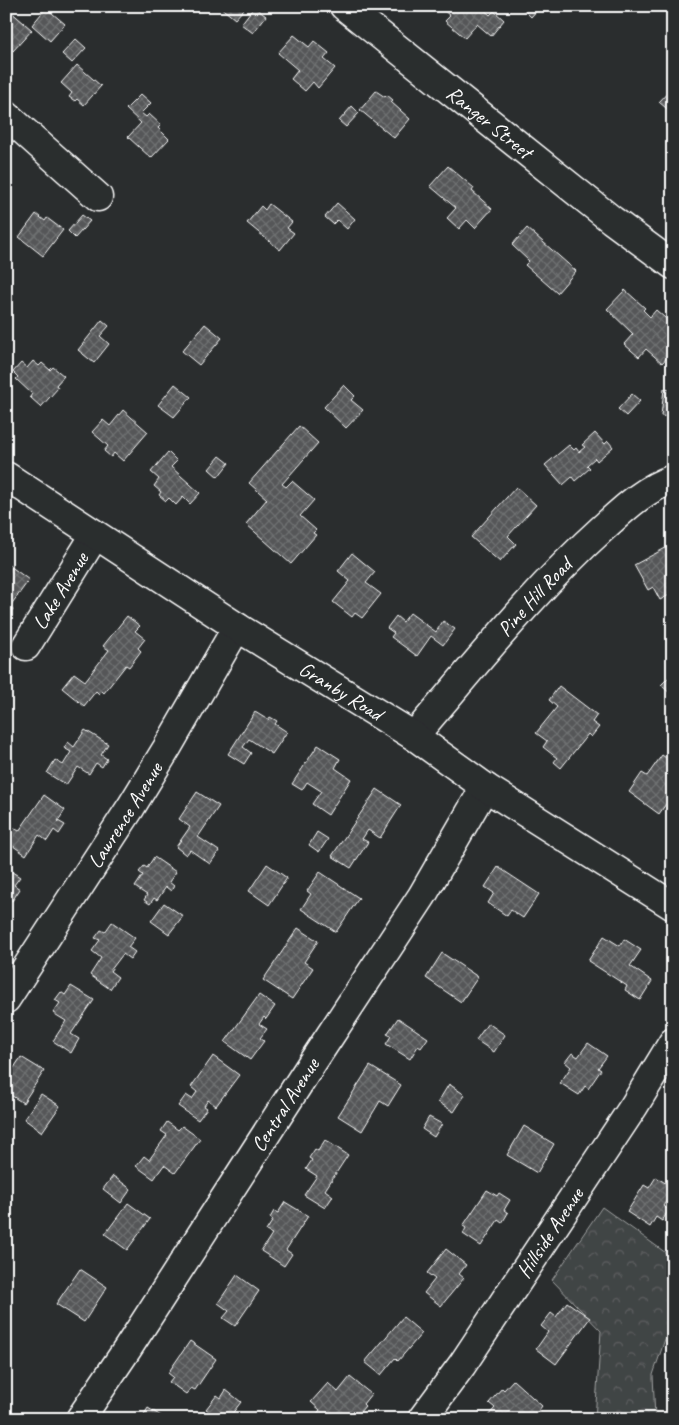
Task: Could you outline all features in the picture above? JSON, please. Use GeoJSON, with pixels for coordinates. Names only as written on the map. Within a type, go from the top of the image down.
{"type":"FeatureCollection","features":[{"type":"Feature","properties":{"kind":"street","name":"Ranger Street"},"geometry":{"type":"LineString","coordinates":[[344,6],[635,237],[673,265]]}},
{"type":"Feature","properties":{"kind":"street"},"geometry":{"type":"LineString","coordinates":[[6,115],[98,197]]}},
{"type":"Feature","properties":{"kind":"street","name":"Granby Road"},"geometry":{"type":"LineString","coordinates":[[6,476],[237,627],[414,736],[485,787],[673,906]]}},
{"type":"Feature","properties":{"kind":"street","name":"Pine Hill Road"},"geometry":{"type":"LineString","coordinates":[[414,736],[519,615],[587,543],[640,497],[673,479]]}},
{"type":"Feature","properties":{"kind":"street","name":"Lake Avenue"},"geometry":{"type":"LineString","coordinates":[[26,646],[95,535]]}},
{"type":"Feature","properties":{"kind":"street","name":"Lawrence Avenue"},"geometry":{"type":"LineString","coordinates":[[6,999],[131,807],[237,627]]}},
{"type":"Feature","properties":{"kind":"street","name":"Central Avenue"},"geometry":{"type":"LineString","coordinates":[[80,1419],[402,928],[485,787]]}},
{"type":"Feature","properties":{"kind":"street","name":"Hillside Avenue"},"geometry":{"type":"LineString","coordinates":[[422,1419],[462,1365],[634,1106],[673,1042]]}},
{"type":"Feature","properties":{"kind":"green space"},"geometry":{"type":"Polygon","coordinates":[[[602,1207],[673,1258],[673,1337],[665,1339],[653,1375],[655,1419],[595,1419],[601,1331],[552,1280],[602,1207]]]}},
{"type":"Feature","properties":{"kind":"building"},"geometry":{"type":"Polygon","coordinates":[[[219,6],[241,6],[244,9],[235,19],[219,6]]]}},
{"type":"Feature","properties":{"kind":"building"},"geometry":{"type":"Polygon","coordinates":[[[441,6],[480,6],[490,15],[494,11],[504,20],[491,36],[477,24],[465,38],[445,21],[450,16],[441,6]]]}},
{"type":"Feature","properties":{"kind":"building"},"geometry":{"type":"Polygon","coordinates":[[[520,6],[540,6],[540,7],[531,17],[520,6]]]}},
{"type":"Feature","properties":{"kind":"building"},"geometry":{"type":"Polygon","coordinates":[[[254,7],[266,16],[253,33],[241,24],[254,7]]]}},
{"type":"Feature","properties":{"kind":"building"},"geometry":{"type":"Polygon","coordinates":[[[46,8],[65,24],[50,41],[32,25],[46,8]]]}},
{"type":"Feature","properties":{"kind":"building"},"geometry":{"type":"Polygon","coordinates":[[[9,10],[32,30],[13,51],[6,45],[6,14],[9,10]]]}},
{"type":"Feature","properties":{"kind":"building"},"geometry":{"type":"Polygon","coordinates":[[[294,35],[309,47],[314,41],[329,53],[324,59],[335,68],[318,88],[313,82],[305,91],[291,79],[298,70],[278,53],[294,35]]]}},
{"type":"Feature","properties":{"kind":"building"},"geometry":{"type":"Polygon","coordinates":[[[76,39],[86,48],[72,63],[62,54],[76,39]]]}},
{"type":"Feature","properties":{"kind":"building"},"geometry":{"type":"Polygon","coordinates":[[[77,65],[101,86],[84,105],[77,99],[75,101],[69,97],[72,93],[61,83],[77,65]]]}},
{"type":"Feature","properties":{"kind":"building"},"geometry":{"type":"Polygon","coordinates":[[[673,87],[673,114],[659,102],[673,87]]]}},
{"type":"Feature","properties":{"kind":"building"},"geometry":{"type":"Polygon","coordinates":[[[376,91],[385,97],[387,95],[393,100],[391,102],[410,119],[394,138],[360,110],[376,91]]]}},
{"type":"Feature","properties":{"kind":"building"},"geometry":{"type":"Polygon","coordinates":[[[141,94],[151,103],[141,113],[146,117],[149,114],[161,125],[158,128],[169,139],[151,158],[128,137],[141,123],[126,109],[141,94]]]}},
{"type":"Feature","properties":{"kind":"building"},"geometry":{"type":"Polygon","coordinates":[[[352,106],[359,113],[346,127],[339,121],[352,106]]]}},
{"type":"Feature","properties":{"kind":"building"},"geometry":{"type":"Polygon","coordinates":[[[448,166],[474,188],[472,191],[492,209],[475,228],[467,220],[459,229],[447,218],[456,208],[430,186],[448,166]]]}},
{"type":"Feature","properties":{"kind":"building"},"geometry":{"type":"Polygon","coordinates":[[[337,203],[355,219],[347,229],[337,220],[333,224],[325,217],[337,203]]]}},
{"type":"Feature","properties":{"kind":"building"},"geometry":{"type":"Polygon","coordinates":[[[269,204],[292,222],[287,228],[294,233],[280,250],[247,223],[261,206],[265,210],[269,204]]]}},
{"type":"Feature","properties":{"kind":"building"},"geometry":{"type":"Polygon","coordinates":[[[36,214],[45,221],[47,218],[63,230],[43,256],[19,237],[36,214]]]}},
{"type":"Feature","properties":{"kind":"building"},"geometry":{"type":"Polygon","coordinates":[[[82,215],[90,221],[75,238],[68,231],[82,215]]]}},
{"type":"Feature","properties":{"kind":"building"},"geometry":{"type":"Polygon","coordinates":[[[527,228],[576,271],[557,293],[525,265],[529,261],[512,245],[527,228]]]}},
{"type":"Feature","properties":{"kind":"building"},"geometry":{"type":"Polygon","coordinates":[[[625,290],[645,308],[643,310],[650,317],[656,310],[673,325],[666,333],[673,339],[673,351],[662,363],[646,349],[639,357],[624,344],[633,334],[607,309],[625,290]]]}},
{"type":"Feature","properties":{"kind":"building"},"geometry":{"type":"Polygon","coordinates":[[[102,320],[109,326],[100,336],[109,344],[94,363],[78,350],[102,320]]]}},
{"type":"Feature","properties":{"kind":"building"},"geometry":{"type":"Polygon","coordinates":[[[205,324],[222,338],[199,365],[182,351],[205,324]]]}},
{"type":"Feature","properties":{"kind":"building"},"geometry":{"type":"Polygon","coordinates":[[[33,361],[39,366],[42,363],[50,370],[53,367],[64,376],[56,385],[58,388],[41,407],[30,397],[32,394],[16,379],[18,377],[13,372],[21,363],[27,368],[33,361]]]}},
{"type":"Feature","properties":{"kind":"building"},"geometry":{"type":"Polygon","coordinates":[[[175,384],[191,397],[174,417],[158,405],[175,384]]]}},
{"type":"Feature","properties":{"kind":"building"},"geometry":{"type":"Polygon","coordinates":[[[344,385],[355,396],[351,400],[363,410],[346,428],[324,407],[344,385]]]}},
{"type":"Feature","properties":{"kind":"building"},"geometry":{"type":"Polygon","coordinates":[[[664,389],[673,390],[673,417],[661,416],[664,389]]]}},
{"type":"Feature","properties":{"kind":"building"},"geometry":{"type":"Polygon","coordinates":[[[632,394],[640,401],[626,416],[618,409],[632,394]]]}},
{"type":"Feature","properties":{"kind":"building"},"geometry":{"type":"Polygon","coordinates":[[[123,410],[148,432],[123,461],[114,453],[111,457],[104,451],[108,446],[92,432],[103,420],[110,426],[123,410]]]}},
{"type":"Feature","properties":{"kind":"building"},"geometry":{"type":"Polygon","coordinates":[[[299,426],[318,443],[282,484],[286,487],[292,481],[314,500],[300,516],[316,530],[313,533],[316,535],[291,564],[246,524],[267,499],[249,483],[299,426]]]}},
{"type":"Feature","properties":{"kind":"building"},"geometry":{"type":"Polygon","coordinates":[[[595,433],[605,444],[608,441],[613,447],[597,461],[595,458],[587,465],[590,468],[575,481],[572,477],[563,485],[545,465],[569,445],[574,450],[576,448],[579,452],[585,447],[582,445],[595,433]]]}},
{"type":"Feature","properties":{"kind":"building"},"geometry":{"type":"Polygon","coordinates":[[[168,452],[177,461],[171,467],[200,493],[190,504],[183,497],[176,505],[169,498],[166,501],[159,495],[161,492],[154,486],[159,479],[151,472],[168,452]]]}},
{"type":"Feature","properties":{"kind":"building"},"geometry":{"type":"Polygon","coordinates":[[[220,456],[229,463],[218,477],[209,469],[220,456]]]}},
{"type":"Feature","properties":{"kind":"building"},"geometry":{"type":"Polygon","coordinates":[[[516,487],[536,505],[508,536],[516,544],[500,562],[471,537],[516,487]]]}},
{"type":"Feature","properties":{"kind":"building"},"geometry":{"type":"Polygon","coordinates":[[[673,544],[673,593],[660,600],[653,587],[648,590],[634,565],[673,544]]]}},
{"type":"Feature","properties":{"kind":"building"},"geometry":{"type":"Polygon","coordinates":[[[352,553],[375,572],[366,583],[381,594],[362,618],[355,613],[352,617],[333,602],[350,581],[338,571],[352,553]]]}},
{"type":"Feature","properties":{"kind":"building"},"geometry":{"type":"Polygon","coordinates":[[[6,563],[29,580],[10,606],[13,609],[6,618],[6,563]]]}},
{"type":"Feature","properties":{"kind":"building"},"geometry":{"type":"Polygon","coordinates":[[[410,613],[436,632],[443,621],[455,629],[443,645],[431,636],[417,656],[391,637],[394,633],[387,628],[396,616],[403,622],[410,613]]]}},
{"type":"Feature","properties":{"kind":"building"},"geometry":{"type":"Polygon","coordinates":[[[127,616],[140,626],[135,631],[145,639],[138,648],[141,651],[129,667],[126,665],[104,693],[102,691],[99,694],[96,691],[84,706],[62,688],[74,673],[85,681],[109,650],[103,646],[127,616]]]}},
{"type":"Feature","properties":{"kind":"building"},"geometry":{"type":"Polygon","coordinates":[[[671,675],[673,677],[673,696],[661,685],[671,675]]]}},
{"type":"Feature","properties":{"kind":"building"},"geometry":{"type":"Polygon","coordinates":[[[559,686],[597,715],[592,722],[599,727],[591,737],[588,734],[561,768],[554,762],[557,758],[543,747],[547,741],[536,733],[557,707],[549,700],[559,686]]]}},
{"type":"Feature","properties":{"kind":"building"},"geometry":{"type":"Polygon","coordinates":[[[255,712],[268,720],[270,717],[277,721],[275,724],[287,732],[272,754],[249,739],[243,747],[251,753],[244,764],[228,754],[255,712]]]}},
{"type":"Feature","properties":{"kind":"building"},"geometry":{"type":"Polygon","coordinates":[[[85,730],[108,744],[101,755],[107,759],[102,767],[96,763],[89,774],[78,767],[66,785],[47,773],[55,760],[63,765],[71,752],[64,748],[68,742],[74,747],[85,730]]]}},
{"type":"Feature","properties":{"kind":"building"},"geometry":{"type":"Polygon","coordinates":[[[318,745],[340,759],[335,768],[351,779],[328,815],[312,804],[321,791],[307,782],[302,790],[292,784],[318,745]]]}},
{"type":"Feature","properties":{"kind":"building"},"geometry":{"type":"Polygon","coordinates":[[[662,755],[673,763],[673,809],[666,804],[659,814],[629,792],[642,773],[647,776],[662,755]]]}},
{"type":"Feature","properties":{"kind":"building"},"geometry":{"type":"Polygon","coordinates":[[[377,789],[401,805],[380,838],[368,830],[362,839],[368,842],[351,868],[332,856],[377,789]]]}},
{"type":"Feature","properties":{"kind":"building"},"geometry":{"type":"Polygon","coordinates":[[[197,792],[219,806],[198,837],[219,851],[210,864],[190,850],[186,855],[176,847],[190,827],[179,819],[197,792]]]}},
{"type":"Feature","properties":{"kind":"building"},"geometry":{"type":"Polygon","coordinates":[[[44,795],[65,810],[58,821],[65,825],[59,834],[54,830],[47,841],[39,835],[26,855],[6,841],[6,823],[19,831],[44,795]]]}},
{"type":"Feature","properties":{"kind":"building"},"geometry":{"type":"Polygon","coordinates":[[[317,832],[328,839],[319,852],[309,845],[317,832]]]}},
{"type":"Feature","properties":{"kind":"building"},"geometry":{"type":"Polygon","coordinates":[[[154,857],[176,872],[169,882],[174,886],[171,891],[166,887],[157,900],[154,898],[150,904],[144,900],[147,895],[135,887],[143,875],[139,872],[144,866],[147,868],[154,857]]]}},
{"type":"Feature","properties":{"kind":"building"},"geometry":{"type":"Polygon","coordinates":[[[267,864],[287,878],[269,905],[249,891],[267,864]]]}},
{"type":"Feature","properties":{"kind":"building"},"geometry":{"type":"Polygon","coordinates":[[[498,867],[539,894],[523,918],[511,910],[507,916],[488,903],[494,893],[485,887],[498,867]]]}},
{"type":"Feature","properties":{"kind":"building"},"geometry":{"type":"Polygon","coordinates":[[[6,868],[20,877],[14,885],[20,889],[12,901],[6,897],[6,868]]]}},
{"type":"Feature","properties":{"kind":"building"},"geometry":{"type":"Polygon","coordinates":[[[320,872],[359,898],[336,932],[301,909],[311,894],[307,891],[320,872]]]}},
{"type":"Feature","properties":{"kind":"building"},"geometry":{"type":"Polygon","coordinates":[[[164,903],[183,916],[169,934],[151,921],[164,903]]]}},
{"type":"Feature","properties":{"kind":"building"},"geometry":{"type":"Polygon","coordinates":[[[112,922],[135,938],[128,947],[135,952],[130,959],[123,954],[110,971],[118,977],[110,989],[90,975],[101,958],[92,951],[100,940],[95,938],[101,930],[105,932],[112,922]]]}},
{"type":"Feature","properties":{"kind":"building"},"geometry":{"type":"Polygon","coordinates":[[[298,928],[318,941],[304,962],[313,968],[292,999],[263,980],[298,928]]]}},
{"type":"Feature","properties":{"kind":"building"},"geometry":{"type":"Polygon","coordinates":[[[604,936],[620,946],[624,939],[641,950],[630,966],[652,981],[640,1000],[625,990],[627,986],[588,961],[604,936]]]}},
{"type":"Feature","properties":{"kind":"building"},"geometry":{"type":"Polygon","coordinates":[[[442,953],[478,977],[461,1002],[426,978],[442,953]]]}},
{"type":"Feature","properties":{"kind":"building"},"geometry":{"type":"Polygon","coordinates":[[[71,986],[94,1000],[71,1034],[79,1039],[71,1053],[53,1041],[66,1021],[53,1013],[60,1003],[55,1000],[61,992],[65,995],[71,986]]]}},
{"type":"Feature","properties":{"kind":"building"},"geometry":{"type":"Polygon","coordinates":[[[259,995],[275,1006],[266,1019],[264,1017],[259,1024],[267,1029],[260,1038],[264,1041],[250,1060],[225,1042],[259,995]]]}},
{"type":"Feature","properties":{"kind":"building"},"geometry":{"type":"Polygon","coordinates":[[[398,1018],[428,1038],[421,1048],[418,1046],[410,1059],[386,1044],[391,1036],[387,1034],[398,1018]]]}},
{"type":"Feature","properties":{"kind":"building"},"geometry":{"type":"Polygon","coordinates":[[[488,1023],[505,1035],[494,1052],[476,1040],[488,1023]]]}},
{"type":"Feature","properties":{"kind":"building"},"geometry":{"type":"Polygon","coordinates":[[[588,1043],[607,1056],[598,1068],[601,1070],[588,1089],[585,1086],[579,1095],[560,1083],[571,1067],[565,1062],[572,1053],[578,1057],[588,1043]]]}},
{"type":"Feature","properties":{"kind":"building"},"geometry":{"type":"Polygon","coordinates":[[[213,1056],[239,1075],[216,1106],[208,1100],[204,1106],[207,1108],[198,1120],[178,1106],[186,1095],[192,1099],[197,1092],[191,1087],[213,1056]]]}},
{"type":"Feature","properties":{"kind":"building"},"geometry":{"type":"Polygon","coordinates":[[[21,1057],[44,1071],[23,1103],[6,1092],[6,1080],[21,1057]]]}},
{"type":"Feature","properties":{"kind":"building"},"geometry":{"type":"Polygon","coordinates":[[[370,1066],[401,1085],[388,1106],[380,1101],[362,1131],[338,1116],[370,1066]]]}},
{"type":"Feature","properties":{"kind":"building"},"geometry":{"type":"Polygon","coordinates":[[[449,1084],[465,1095],[454,1112],[438,1102],[449,1084]]]}},
{"type":"Feature","properties":{"kind":"building"},"geometry":{"type":"Polygon","coordinates":[[[41,1094],[60,1106],[42,1132],[24,1119],[41,1094]]]}},
{"type":"Feature","properties":{"kind":"building"},"geometry":{"type":"Polygon","coordinates":[[[429,1117],[442,1124],[434,1137],[422,1129],[429,1117]]]}},
{"type":"Feature","properties":{"kind":"building"},"geometry":{"type":"Polygon","coordinates":[[[167,1122],[178,1130],[182,1126],[200,1139],[175,1173],[164,1165],[154,1179],[136,1166],[144,1156],[149,1160],[167,1135],[161,1131],[167,1122]]]}},
{"type":"Feature","properties":{"kind":"building"},"geometry":{"type":"Polygon","coordinates":[[[524,1126],[554,1144],[537,1173],[507,1155],[524,1126]]]}},
{"type":"Feature","properties":{"kind":"building"},"geometry":{"type":"Polygon","coordinates":[[[325,1140],[348,1155],[325,1190],[333,1196],[325,1208],[304,1195],[317,1176],[306,1169],[312,1160],[309,1158],[315,1149],[318,1151],[325,1140]]]}},
{"type":"Feature","properties":{"kind":"building"},"geometry":{"type":"Polygon","coordinates":[[[113,1176],[131,1189],[121,1203],[103,1189],[113,1176]]]}},
{"type":"Feature","properties":{"kind":"building"},"geometry":{"type":"Polygon","coordinates":[[[656,1177],[673,1188],[673,1191],[663,1206],[669,1210],[662,1221],[656,1217],[650,1227],[627,1212],[644,1185],[649,1188],[656,1177]]]}},
{"type":"Feature","properties":{"kind":"building"},"geometry":{"type":"Polygon","coordinates":[[[487,1190],[497,1196],[499,1193],[510,1200],[504,1210],[508,1213],[502,1223],[498,1220],[481,1246],[463,1234],[466,1228],[463,1226],[487,1190]]]}},
{"type":"Feature","properties":{"kind":"building"},"geometry":{"type":"Polygon","coordinates":[[[285,1202],[308,1216],[286,1250],[292,1254],[284,1266],[261,1251],[272,1234],[266,1231],[273,1220],[270,1218],[274,1211],[278,1213],[285,1202]]]}},
{"type":"Feature","properties":{"kind":"building"},"geometry":{"type":"Polygon","coordinates":[[[128,1203],[150,1219],[127,1250],[105,1234],[128,1203]]]}},
{"type":"Feature","properties":{"kind":"building"},"geometry":{"type":"Polygon","coordinates":[[[446,1249],[466,1265],[459,1274],[464,1278],[441,1306],[424,1293],[435,1279],[427,1273],[446,1249]]]}},
{"type":"Feature","properties":{"kind":"building"},"geometry":{"type":"Polygon","coordinates":[[[80,1269],[107,1287],[84,1322],[56,1304],[80,1269]]]}},
{"type":"Feature","properties":{"kind":"building"},"geometry":{"type":"Polygon","coordinates":[[[237,1275],[259,1291],[235,1326],[223,1318],[229,1311],[218,1303],[237,1275]]]}},
{"type":"Feature","properties":{"kind":"building"},"geometry":{"type":"Polygon","coordinates":[[[567,1302],[590,1318],[556,1364],[536,1349],[548,1332],[541,1326],[551,1313],[556,1317],[567,1302]]]}},
{"type":"Feature","properties":{"kind":"building"},"geometry":{"type":"Polygon","coordinates":[[[403,1317],[422,1333],[398,1361],[395,1358],[381,1375],[365,1362],[403,1317]]]}},
{"type":"Feature","properties":{"kind":"building"},"geometry":{"type":"Polygon","coordinates":[[[190,1341],[216,1359],[195,1390],[191,1388],[186,1394],[169,1382],[173,1377],[168,1373],[190,1341]]]}},
{"type":"Feature","properties":{"kind":"building"},"geometry":{"type":"Polygon","coordinates":[[[673,1368],[673,1379],[668,1375],[673,1368]]]}},
{"type":"Feature","properties":{"kind":"building"},"geometry":{"type":"Polygon","coordinates":[[[350,1377],[371,1394],[363,1404],[365,1406],[354,1419],[320,1419],[316,1415],[320,1410],[311,1402],[328,1383],[338,1392],[350,1377]]]}},
{"type":"Feature","properties":{"kind":"building"},"geometry":{"type":"Polygon","coordinates":[[[513,1380],[542,1406],[532,1419],[490,1419],[487,1417],[495,1408],[489,1403],[502,1388],[504,1390],[513,1380]]]}},
{"type":"Feature","properties":{"kind":"building"},"geometry":{"type":"Polygon","coordinates":[[[226,1390],[241,1402],[228,1419],[219,1419],[206,1409],[217,1395],[221,1398],[226,1390]]]}},
{"type":"Feature","properties":{"kind":"building"},"geometry":{"type":"Polygon","coordinates":[[[673,1406],[673,1419],[663,1419],[673,1406]]]}},
{"type":"Feature","properties":{"kind":"building"},"geometry":{"type":"Polygon","coordinates":[[[148,1408],[166,1419],[141,1419],[148,1408]]]}}]}
